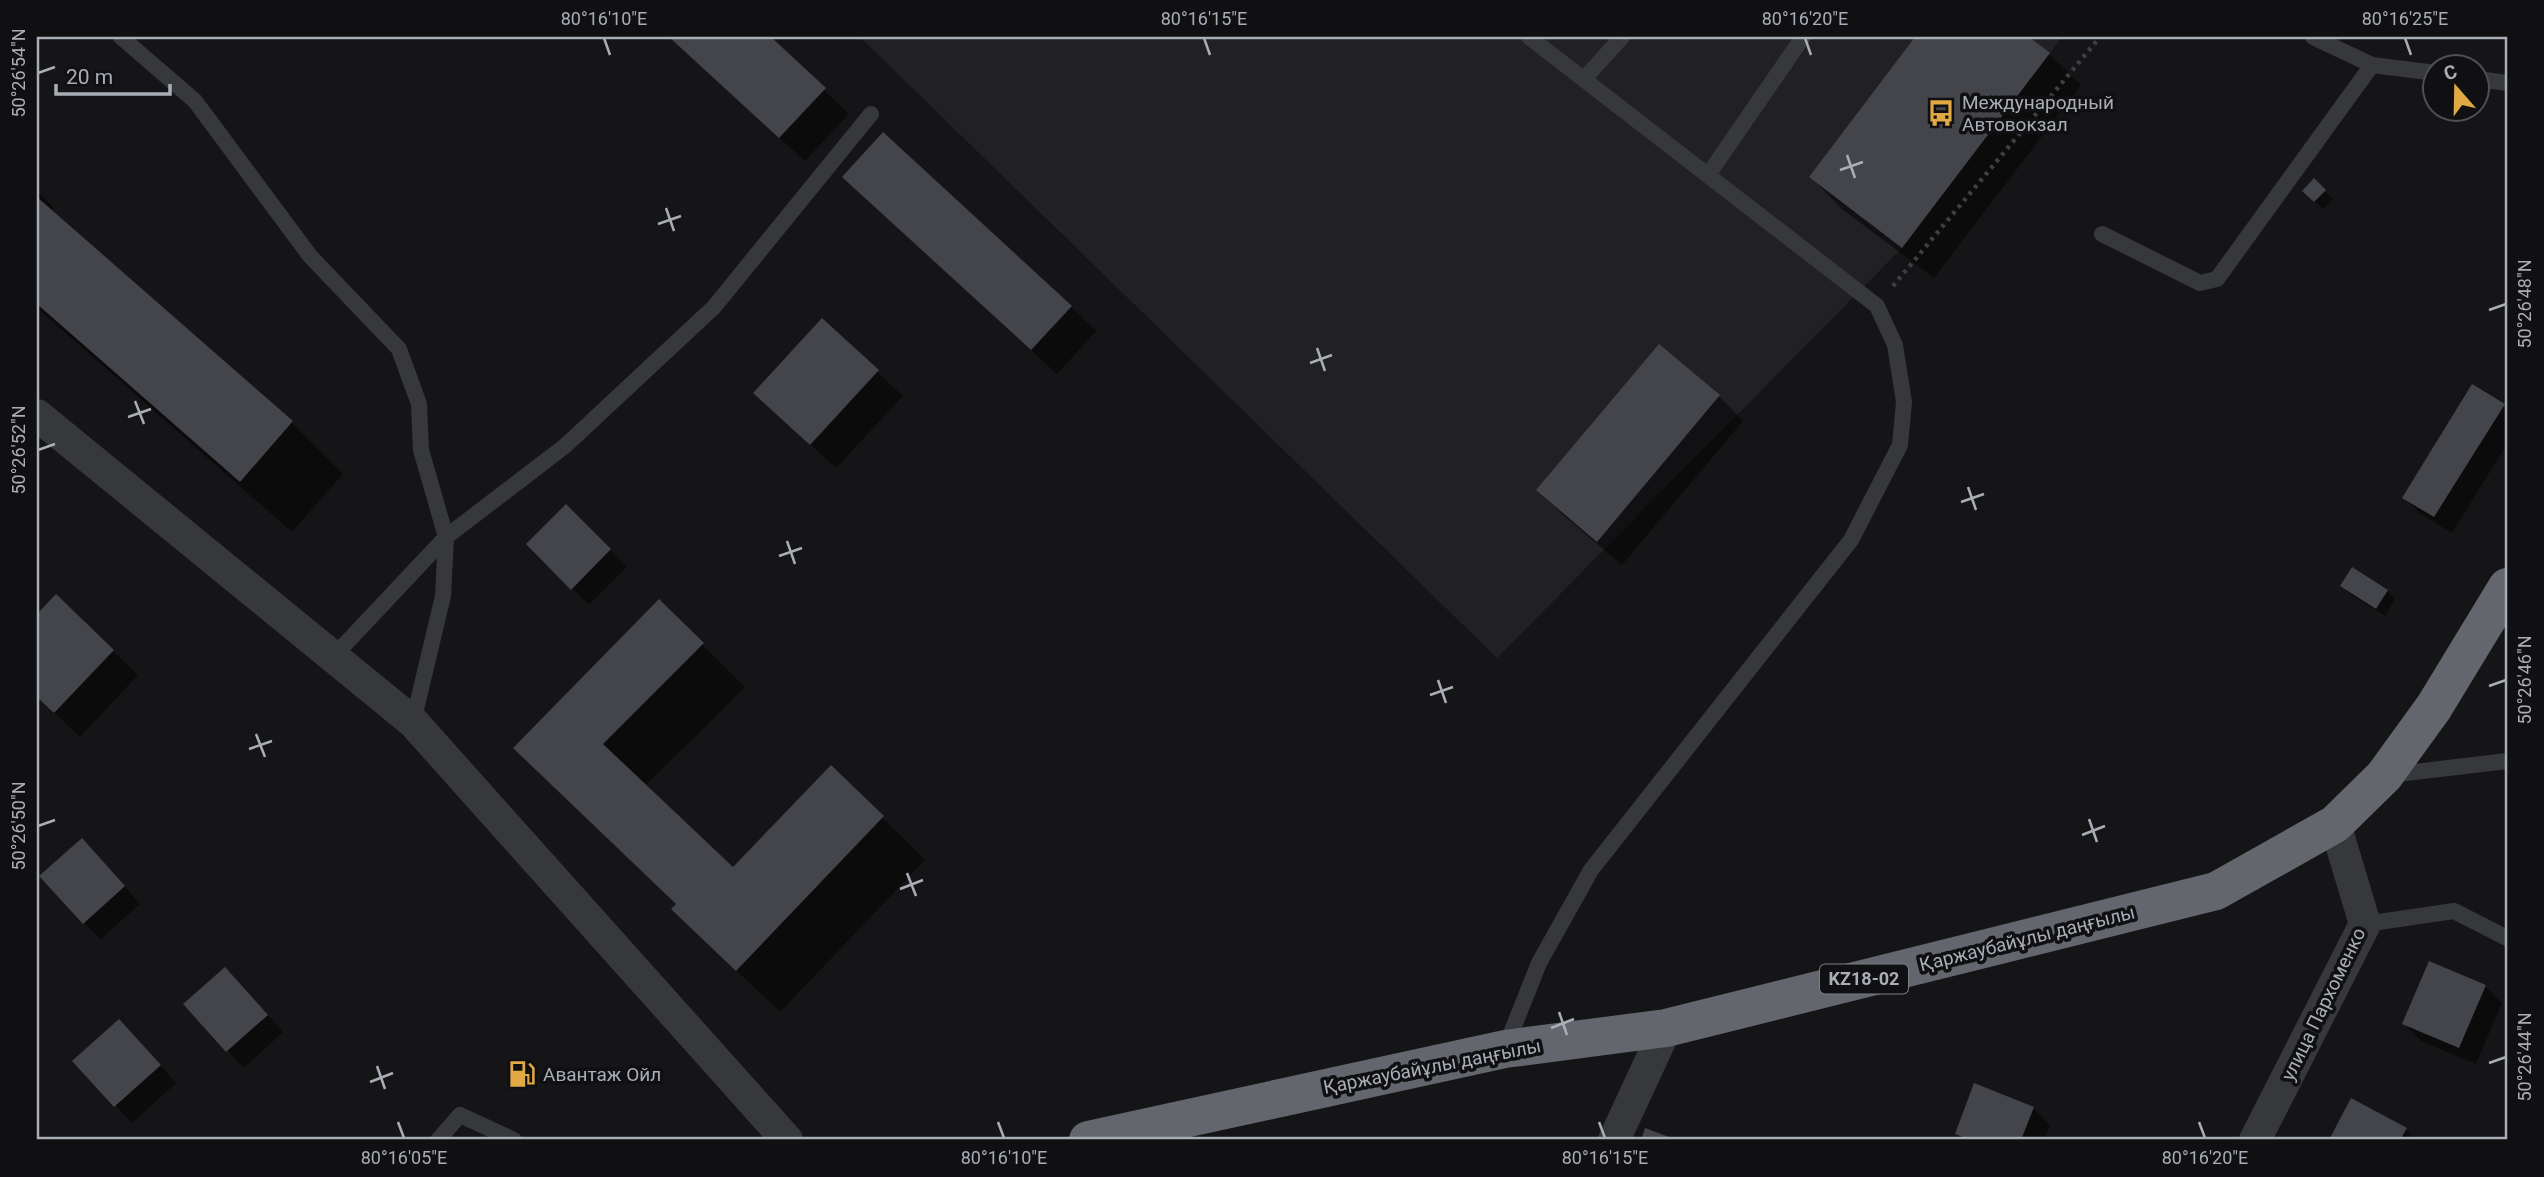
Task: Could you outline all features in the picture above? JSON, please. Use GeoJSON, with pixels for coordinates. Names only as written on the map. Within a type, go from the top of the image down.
{"type":"FeatureCollection","features":[{"type":"Feature","properties":{"kind":"highway","name":"Қаржаубайұлы даңғылы"},"geometry":{"type":"LineString","coordinates":[[1088,1140],[1505,1049],[1666,1028],[2216,891],[2334,824],[2384,776],[2434,707],[2507,587]]}},
{"type":"Feature","properties":{"kind":"street"},"geometry":{"type":"LineString","coordinates":[[37,415],[414,722],[787,1140]]}},
{"type":"Feature","properties":{"kind":"street","name":"улица Пархоменко"},"geometry":{"type":"LineString","coordinates":[[2255,1140],[2365,924],[2334,824]]}},
{"type":"Feature","properties":{"kind":"street"},"geometry":{"type":"LineString","coordinates":[[1614,1140],[1666,1028]]}},
{"type":"Feature","properties":{"kind":"lane"},"geometry":{"type":"LineString","coordinates":[[121,37],[195,102],[310,256],[399,349],[419,404],[421,450],[446,537],[443,596],[414,722]]}},
{"type":"Feature","properties":{"kind":"lane"},"geometry":{"type":"LineString","coordinates":[[1505,1049],[1539,963],[1591,870],[1851,540],[1900,445],[1905,401],[1895,345],[1877,306],[1529,37]]}},
{"type":"Feature","properties":{"kind":"lane"},"geometry":{"type":"LineString","coordinates":[[1584,79],[1622,37]]}},
{"type":"Feature","properties":{"kind":"lane"},"geometry":{"type":"LineString","coordinates":[[1708,175],[1803,37]]}},
{"type":"Feature","properties":{"kind":"lane"},"geometry":{"type":"LineString","coordinates":[[2313,37],[2372,65],[2422,71]]}},
{"type":"Feature","properties":{"kind":"lane"},"geometry":{"type":"LineString","coordinates":[[2102,234],[2200,282],[2217,279],[2372,65]]}},
{"type":"Feature","properties":{"kind":"lane"},"geometry":{"type":"LineString","coordinates":[[333,657],[446,537],[565,446],[714,307],[871,114]]}},
{"type":"Feature","properties":{"kind":"lane"},"geometry":{"type":"LineString","coordinates":[[2384,776],[2507,761]]}},
{"type":"Feature","properties":{"kind":"lane"},"geometry":{"type":"LineString","coordinates":[[2365,924],[2454,911],[2507,938]]}},
{"type":"Feature","properties":{"kind":"lane"},"geometry":{"type":"LineString","coordinates":[[438,1140],[460,1115],[514,1140]]}},
{"type":"Feature","properties":{"kind":"path"},"geometry":{"type":"LineString","coordinates":[[1877,306],[2100,37]]}},
{"type":"Feature","properties":{"kind":"shaded area"},"geometry":{"type":"Polygon","coordinates":[[[860,37],[2062,37],[1902,248],[1497,658],[860,37]]]}},
{"type":"Feature","properties":{"kind":"building"},"geometry":{"type":"Polygon","coordinates":[[[669,37],[771,37],[826,88],[779,138],[669,37]]]}},
{"type":"Feature","properties":{"kind":"building"},"geometry":{"type":"Polygon","coordinates":[[[1915,37],[2029,37],[2050,53],[1902,248],[1809,177],[1915,37]]]}},
{"type":"Feature","properties":{"kind":"building"},"geometry":{"type":"Polygon","coordinates":[[[883,132],[1072,306],[1031,350],[842,177],[883,132]]]}},
{"type":"Feature","properties":{"kind":"building"},"geometry":{"type":"Polygon","coordinates":[[[2314,178],[2326,190],[2314,202],[2302,191],[2314,178]]]}},
{"type":"Feature","properties":{"kind":"building"},"geometry":{"type":"Polygon","coordinates":[[[37,197],[293,421],[240,482],[37,304],[37,197]]]}},
{"type":"Feature","properties":{"kind":"building"},"geometry":{"type":"Polygon","coordinates":[[[822,318],[879,370],[810,445],[753,393],[822,318]]]}},
{"type":"Feature","properties":{"kind":"building"},"geometry":{"type":"Polygon","coordinates":[[[1659,344],[1720,395],[1597,542],[1536,490],[1659,344]]]}},
{"type":"Feature","properties":{"kind":"building"},"geometry":{"type":"Polygon","coordinates":[[[2472,384],[2505,404],[2434,517],[2402,498],[2472,384]]]}},
{"type":"Feature","properties":{"kind":"building"},"geometry":{"type":"Polygon","coordinates":[[[566,504],[611,549],[571,590],[526,544],[566,504]]]}},
{"type":"Feature","properties":{"kind":"building"},"geometry":{"type":"Polygon","coordinates":[[[2352,567],[2388,590],[2376,609],[2340,586],[2352,567]]]}},
{"type":"Feature","properties":{"kind":"building"},"geometry":{"type":"Polygon","coordinates":[[[56,594],[114,650],[54,713],[37,697],[37,614],[56,594]]]}},
{"type":"Feature","properties":{"kind":"building"},"geometry":{"type":"Polygon","coordinates":[[[659,599],[704,643],[603,744],[733,867],[831,765],[884,816],[736,971],[671,909],[676,904],[513,748],[659,599]]]}},
{"type":"Feature","properties":{"kind":"building"},"geometry":{"type":"Polygon","coordinates":[[[82,838],[125,886],[83,924],[39,876],[82,838]]]}},
{"type":"Feature","properties":{"kind":"building"},"geometry":{"type":"Polygon","coordinates":[[[2429,961],[2486,985],[2459,1048],[2402,1024],[2429,961]]]}},
{"type":"Feature","properties":{"kind":"building"},"geometry":{"type":"Polygon","coordinates":[[[225,967],[268,1015],[226,1052],[183,1004],[225,967]]]}},
{"type":"Feature","properties":{"kind":"building"},"geometry":{"type":"Polygon","coordinates":[[[119,1019],[161,1065],[114,1107],[72,1061],[119,1019]]]}},
{"type":"Feature","properties":{"kind":"building"},"geometry":{"type":"Polygon","coordinates":[[[1974,1083],[2034,1107],[2021,1140],[1970,1140],[1955,1134],[1974,1083]]]}},
{"type":"Feature","properties":{"kind":"building"},"geometry":{"type":"Polygon","coordinates":[[[2351,1098],[2407,1128],[2400,1140],[2329,1140],[2351,1098]]]}},
{"type":"Feature","properties":{"kind":"building"},"geometry":{"type":"Polygon","coordinates":[[[1645,1128],[1677,1140],[1641,1140],[1645,1128]]]}},
{"type":"Feature","properties":{"kind":"place","name":"Международный Автовокзал"},"geometry":{"type":"Point","coordinates":[1941,113]}},
{"type":"Feature","properties":{"kind":"place","name":"Авантаж Ойл"},"geometry":{"type":"Point","coordinates":[522,1074]}}]}
